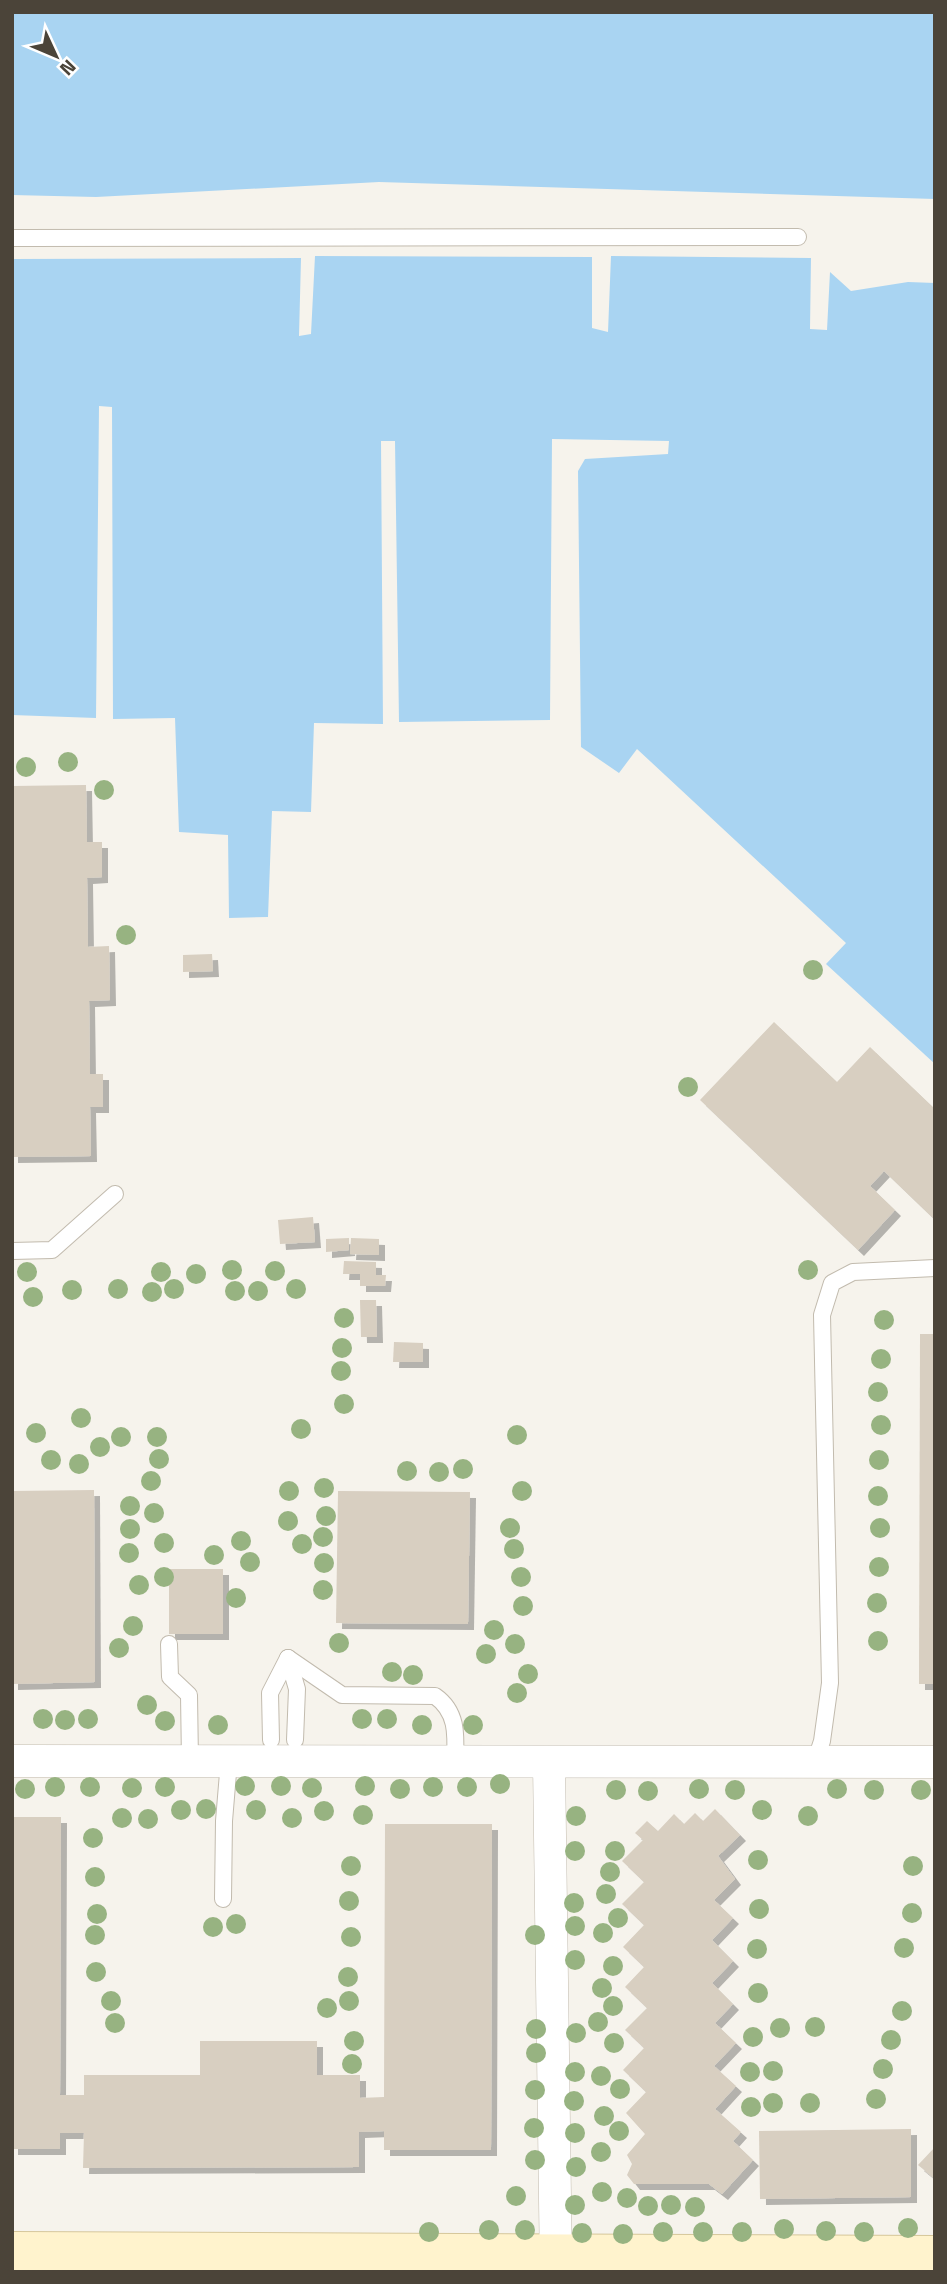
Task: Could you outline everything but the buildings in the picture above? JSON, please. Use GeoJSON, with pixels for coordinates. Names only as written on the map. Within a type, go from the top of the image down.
{"type":"FeatureCollection","features":[{"type":"Feature","properties":{"kind":"street"},"geometry":{"type":"LineString","coordinates":[[12,1760],[935,1762]]}},
{"type":"Feature","properties":{"kind":"street"},"geometry":{"type":"LineString","coordinates":[[549,1763],[556,2263]]}},
{"type":"Feature","properties":{"kind":"street"},"geometry":{"type":"LineString","coordinates":[[12,2251],[556,2263],[935,2255]]}},
{"type":"Feature","properties":{"kind":"lane"},"geometry":{"type":"LineString","coordinates":[[12,238],[798,237]]}},
{"type":"Feature","properties":{"kind":"lane"},"geometry":{"type":"LineString","coordinates":[[12,1251],[52,1250],[115,1194]]}},
{"type":"Feature","properties":{"kind":"lane"},"geometry":{"type":"LineString","coordinates":[[815,1762],[822,1741],[830,1683],[822,1315],[832,1283],[853,1272],[935,1268]]}},
{"type":"Feature","properties":{"kind":"lane"},"geometry":{"type":"LineString","coordinates":[[169,1644],[170,1677],[189,1695],[190,1761]]}},
{"type":"Feature","properties":{"kind":"lane"},"geometry":{"type":"LineString","coordinates":[[271,1740],[270,1693],[288,1658]]}},
{"type":"Feature","properties":{"kind":"lane"},"geometry":{"type":"LineString","coordinates":[[288,1658],[297,1689],[295,1740]]}},
{"type":"Feature","properties":{"kind":"lane"},"geometry":{"type":"LineString","coordinates":[[288,1658],[342,1695],[435,1696],[447,1705],[453,1722],[455,1762]]}},
{"type":"Feature","properties":{"kind":"lane"},"geometry":{"type":"LineString","coordinates":[[223,1899],[224,1821],[229,1761]]}},
{"type":"Feature","properties":{"kind":"water"},"geometry":{"type":"Polygon","coordinates":[[[12,12],[935,12],[935,199],[379,182],[96,197],[12,195],[12,12]]]}},
{"type":"Feature","properties":{"kind":"water"},"geometry":{"type":"Polygon","coordinates":[[[315,256],[592,257],[592,328],[608,332],[611,256],[811,258],[810,329],[827,330],[830,272],[851,291],[908,282],[935,283],[935,1064],[826,964],[846,943],[637,749],[619,773],[581,747],[578,471],[585,459],[668,454],[669,441],[552,439],[550,720],[399,722],[395,441],[381,441],[383,724],[314,723],[311,812],[272,811],[268,917],[229,918],[228,835],[179,832],[175,718],[113,719],[112,407],[99,406],[96,718],[12,715],[12,259],[301,258],[299,336],[311,334],[315,256]]]}}]}
